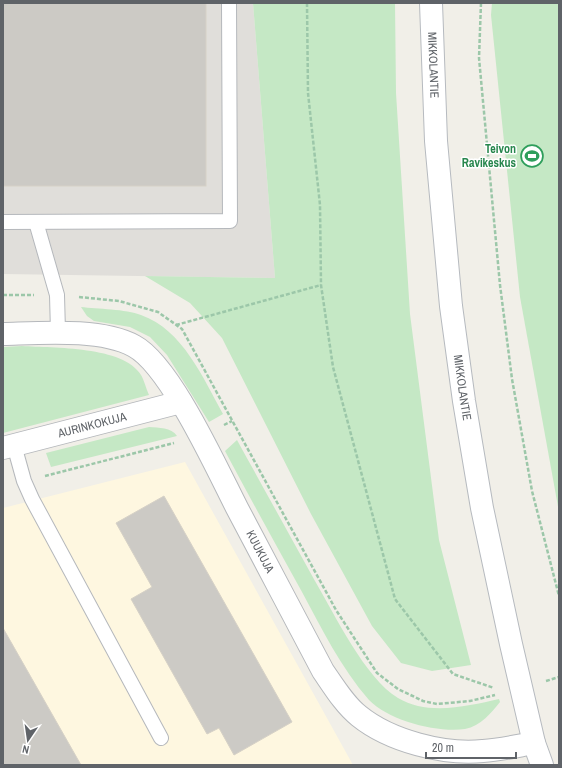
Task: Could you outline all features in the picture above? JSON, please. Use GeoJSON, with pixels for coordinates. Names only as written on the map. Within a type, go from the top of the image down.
{"type":"FeatureCollection","features":[{"type":"Feature","properties":{"kind":"street","name":"MIKKOLANTIE"},"geometry":{"type":"LineString","coordinates":[[431,3],[436,141],[451,306],[464,401],[513,690],[542,765]]}},
{"type":"Feature","properties":{"kind":"street","name":"KUUKUJA"},"geometry":{"type":"LineString","coordinates":[[3,334],[58,332],[111,337],[136,347],[155,364],[181,402],[323,672],[358,715],[386,733],[402,740],[436,748],[482,752],[534,743]]}},
{"type":"Feature","properties":{"kind":"street","name":"AURINKOKUJA"},"geometry":{"type":"LineString","coordinates":[[9,447],[181,402]]}},
{"type":"Feature","properties":{"kind":"lane"},"geometry":{"type":"LineString","coordinates":[[3,222],[230,221],[230,3]]}},
{"type":"Feature","properties":{"kind":"lane"},"geometry":{"type":"LineString","coordinates":[[36,222],[57,295],[58,332]]}},
{"type":"Feature","properties":{"kind":"lane"},"geometry":{"type":"LineString","coordinates":[[9,447],[24,481],[161,738]]}},
{"type":"Feature","properties":{"kind":"path"},"geometry":{"type":"LineString","coordinates":[[307,3],[308,93],[320,205],[321,285],[333,367],[395,599],[453,674],[513,690]]}},
{"type":"Feature","properties":{"kind":"path"},"geometry":{"type":"LineString","coordinates":[[481,3],[479,58],[500,285],[512,379],[532,492],[559,596]]}},
{"type":"Feature","properties":{"kind":"path"},"geometry":{"type":"LineString","coordinates":[[176,325],[321,285]]}},
{"type":"Feature","properties":{"kind":"path"},"geometry":{"type":"LineString","coordinates":[[3,295],[57,295],[119,301],[158,312],[182,329],[336,610],[377,673],[387,682],[411,697],[437,704],[470,701],[559,677]]}},
{"type":"Feature","properties":{"kind":"path"},"geometry":{"type":"LineString","coordinates":[[24,481],[200,437],[232,421]]}},
{"type":"Feature","properties":{"kind":"shaded area"},"geometry":{"type":"Polygon","coordinates":[[[3,3],[253,3],[275,278],[3,274],[3,3]]]}},
{"type":"Feature","properties":{"kind":"shaded area"},"geometry":{"type":"Polygon","coordinates":[[[185,462],[353,765],[3,765],[3,508],[185,462]]]}},
{"type":"Feature","properties":{"kind":"green space"},"geometry":{"type":"Polygon","coordinates":[[[253,3],[395,3],[396,93],[410,314],[439,540],[471,665],[432,671],[401,663],[372,626],[311,514],[222,338],[190,303],[145,276],[275,278],[253,3]]]}},
{"type":"Feature","properties":{"kind":"green space","name":"Teivon Ravikeskus"},"geometry":{"type":"Polygon","coordinates":[[[492,3],[559,3],[559,512],[520,297],[491,15],[492,3]]]}},
{"type":"Feature","properties":{"kind":"green space"},"geometry":{"type":"Polygon","coordinates":[[[81,307],[120,310],[135,313],[156,322],[180,343],[199,371],[223,414],[209,422],[167,355],[150,337],[130,327],[94,321],[87,316],[81,307]]]}},
{"type":"Feature","properties":{"kind":"green space"},"geometry":{"type":"Polygon","coordinates":[[[22,346],[87,350],[120,359],[132,366],[141,375],[149,395],[3,433],[3,347],[22,346]]]}},
{"type":"Feature","properties":{"kind":"green space"},"geometry":{"type":"Polygon","coordinates":[[[149,427],[168,429],[177,436],[51,467],[46,453],[149,427]]]}},
{"type":"Feature","properties":{"kind":"green space"},"geometry":{"type":"Polygon","coordinates":[[[237,440],[341,628],[374,676],[386,689],[398,698],[422,707],[461,707],[499,699],[500,702],[481,722],[465,729],[454,730],[428,727],[414,724],[389,714],[369,700],[332,648],[225,451],[237,440]]]}},
{"type":"Feature","properties":{"kind":"building"},"geometry":{"type":"Polygon","coordinates":[[[3,3],[206,3],[206,186],[3,186],[3,3]]]}},
{"type":"Feature","properties":{"kind":"building"},"geometry":{"type":"Polygon","coordinates":[[[164,496],[292,722],[234,755],[219,728],[207,734],[131,599],[152,587],[116,523],[164,496]]]}},
{"type":"Feature","properties":{"kind":"building"},"geometry":{"type":"Polygon","coordinates":[[[3,628],[81,765],[3,765],[3,628]]]}},
{"type":"Feature","properties":{"kind":"place","name":"Teivon Ravikeskus"},"geometry":{"type":"Point","coordinates":[532,156]}}]}
